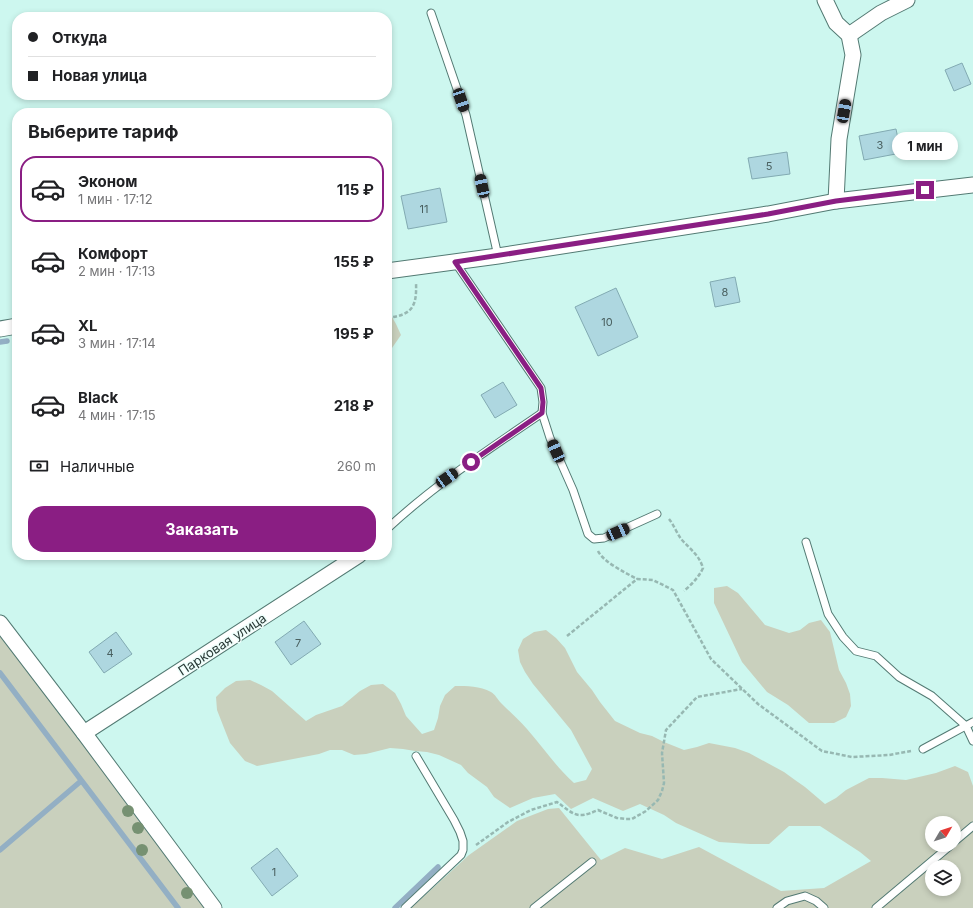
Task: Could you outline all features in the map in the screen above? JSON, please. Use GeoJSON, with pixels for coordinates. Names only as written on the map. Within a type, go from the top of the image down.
{"type":"FeatureCollection","features":[{"type":"Feature","properties":{"kind":"street"},"geometry":{"type":"LineString","coordinates":[[826,0],[836,23],[849,35],[853,55],[839,139],[836,201]]}},
{"type":"Feature","properties":{"kind":"street"},"geometry":{"type":"LineString","coordinates":[[849,35],[881,13],[908,0]]}},
{"type":"Feature","properties":{"kind":"street"},"geometry":{"type":"LineString","coordinates":[[392,270],[498,256],[768,214],[836,201],[973,185]]}},
{"type":"Feature","properties":{"kind":"street"},"geometry":{"type":"LineString","coordinates":[[0,329],[12,327]]}},
{"type":"Feature","properties":{"kind":"street","name":"Парковая улица"},"geometry":{"type":"LineString","coordinates":[[84,734],[351,560]]}},
{"type":"Feature","properties":{"kind":"street"},"geometry":{"type":"LineString","coordinates":[[0,623],[214,908]]}},
{"type":"Feature","properties":{"kind":"lane"},"geometry":{"type":"LineString","coordinates":[[431,13],[466,115],[498,256]]}},
{"type":"Feature","properties":{"kind":"lane"},"geometry":{"type":"LineString","coordinates":[[455,262],[541,388],[543,402],[542,413],[550,438],[573,490],[588,534],[594,539],[604,538],[657,514]]}},
{"type":"Feature","properties":{"kind":"lane"},"geometry":{"type":"LineString","coordinates":[[392,524],[447,478],[542,413]]}},
{"type":"Feature","properties":{"kind":"lane"},"geometry":{"type":"LineString","coordinates":[[806,542],[828,614],[843,637],[856,651],[876,656],[899,677],[932,696],[966,726],[973,741]]}},
{"type":"Feature","properties":{"kind":"lane"},"geometry":{"type":"LineString","coordinates":[[923,749],[973,722]]}},
{"type":"Feature","properties":{"kind":"lane"},"geometry":{"type":"LineString","coordinates":[[405,908],[461,855],[463,850],[463,841],[454,820],[416,756]]}},
{"type":"Feature","properties":{"kind":"lane"},"geometry":{"type":"LineString","coordinates":[[961,836],[973,826]]}},
{"type":"Feature","properties":{"kind":"lane"},"geometry":{"type":"LineString","coordinates":[[876,908],[943,852]]}},
{"type":"Feature","properties":{"kind":"lane"},"geometry":{"type":"LineString","coordinates":[[534,908],[592,862]]}},
{"type":"Feature","properties":{"kind":"lane"},"geometry":{"type":"LineString","coordinates":[[777,908],[787,901],[805,896],[816,901],[824,908]]}},
{"type":"Feature","properties":{"kind":"path"},"geometry":{"type":"LineString","coordinates":[[392,317],[410,311],[414,304],[416,296],[414,268]]}},
{"type":"Feature","properties":{"kind":"path"},"geometry":{"type":"LineString","coordinates":[[657,514],[670,519],[682,540],[693,550],[701,561],[703,568],[700,575],[684,591]]}},
{"type":"Feature","properties":{"kind":"path"},"geometry":{"type":"LineString","coordinates":[[594,539],[599,554],[610,564],[637,579],[653,580],[673,590],[711,659],[758,704],[822,751],[852,757],[889,755],[923,749]]}},
{"type":"Feature","properties":{"kind":"path"},"geometry":{"type":"LineString","coordinates":[[567,636],[637,579]]}},
{"type":"Feature","properties":{"kind":"path"},"geometry":{"type":"LineString","coordinates":[[461,855],[508,822],[531,810],[557,802],[575,815],[584,816],[598,810],[616,818],[632,819],[646,811],[658,800],[664,783],[662,752],[666,730],[697,697],[742,689]]}},
{"type":"Feature","properties":{"kind":"green space"},"geometry":{"type":"Polygon","coordinates":[[[392,317],[396,324],[401,335],[392,348],[392,317]]]}},
{"type":"Feature","properties":{"kind":"green space"},"geometry":{"type":"Polygon","coordinates":[[[727,586],[738,593],[765,625],[789,633],[800,630],[809,623],[821,620],[830,632],[839,670],[850,694],[851,706],[846,717],[834,723],[809,723],[788,705],[767,692],[742,662],[714,603],[714,588],[727,586]]]}},
{"type":"Feature","properties":{"kind":"green space"},"geometry":{"type":"Polygon","coordinates":[[[546,630],[556,638],[565,648],[577,672],[615,721],[640,733],[652,736],[684,750],[709,743],[735,748],[749,753],[784,772],[825,804],[846,790],[869,778],[906,780],[936,773],[955,766],[968,772],[973,786],[973,908],[411,908],[469,855],[517,821],[548,809],[559,808],[601,860],[625,848],[662,859],[699,847],[781,891],[824,888],[871,861],[820,826],[789,826],[769,844],[750,844],[719,842],[676,823],[664,815],[640,804],[623,811],[593,798],[571,809],[555,794],[533,798],[510,808],[494,797],[487,787],[468,773],[461,765],[439,755],[427,752],[390,748],[366,754],[354,755],[342,750],[330,750],[319,754],[257,766],[245,761],[230,743],[217,710],[216,697],[225,688],[236,681],[250,680],[272,691],[306,721],[316,715],[342,706],[360,691],[371,685],[383,684],[395,693],[406,716],[422,734],[434,730],[440,706],[445,695],[455,686],[478,687],[494,694],[527,729],[567,777],[574,783],[586,780],[592,769],[571,730],[533,684],[520,662],[518,650],[523,639],[534,632],[546,630]]]}},
{"type":"Feature","properties":{"kind":"green space"},"geometry":{"type":"Polygon","coordinates":[[[0,631],[206,908],[0,908],[0,631]]]}},
{"type":"Feature","properties":{"kind":"building"},"geometry":{"type":"Polygon","coordinates":[[[962,63],[971,84],[954,91],[945,70],[962,63]]]}},
{"type":"Feature","properties":{"kind":"building"},"geometry":{"type":"Polygon","coordinates":[[[896,129],[901,153],[864,160],[859,136],[896,129]]]}},
{"type":"Feature","properties":{"kind":"building"},"geometry":{"type":"Polygon","coordinates":[[[787,152],[790,174],[752,179],[748,158],[787,152]]]}},
{"type":"Feature","properties":{"kind":"building"},"geometry":{"type":"Polygon","coordinates":[[[440,188],[447,222],[408,229],[401,196],[440,188]]]}},
{"type":"Feature","properties":{"kind":"building"},"geometry":{"type":"Polygon","coordinates":[[[735,277],[740,302],[715,307],[710,282],[735,277]]]}},
{"type":"Feature","properties":{"kind":"building"},"geometry":{"type":"Polygon","coordinates":[[[616,288],[638,337],[598,356],[575,307],[616,288]]]}},
{"type":"Feature","properties":{"kind":"building"},"geometry":{"type":"Polygon","coordinates":[[[503,382],[517,405],[495,418],[481,395],[503,382]]]}},
{"type":"Feature","properties":{"kind":"building"},"geometry":{"type":"Polygon","coordinates":[[[304,621],[321,644],[291,665],[275,642],[304,621]]]}},
{"type":"Feature","properties":{"kind":"building"},"geometry":{"type":"Polygon","coordinates":[[[116,632],[132,654],[104,673],[89,652],[116,632]]]}},
{"type":"Feature","properties":{"kind":"building"},"geometry":{"type":"Polygon","coordinates":[[[277,848],[298,876],[272,896],[251,868],[277,848]]]}},
{"type":"Feature","properties":{"kind":"waterway"},"geometry":{"type":"LineString","coordinates":[[0,342],[7,341]]}},
{"type":"Feature","properties":{"kind":"waterway"},"geometry":{"type":"LineString","coordinates":[[0,673],[178,908]]}},
{"type":"Feature","properties":{"kind":"waterway"},"geometry":{"type":"LineString","coordinates":[[0,850],[81,781]]}},
{"type":"Feature","properties":{"kind":"waterway"},"geometry":{"type":"LineString","coordinates":[[395,908],[438,867]]}},
{"type":"Feature","properties":{"kind":"route"},"geometry":{"type":"LineString","coordinates":[[471,462],[542,413],[543,402],[541,388],[455,262],[768,214],[836,201],[925,190]]}}]}
